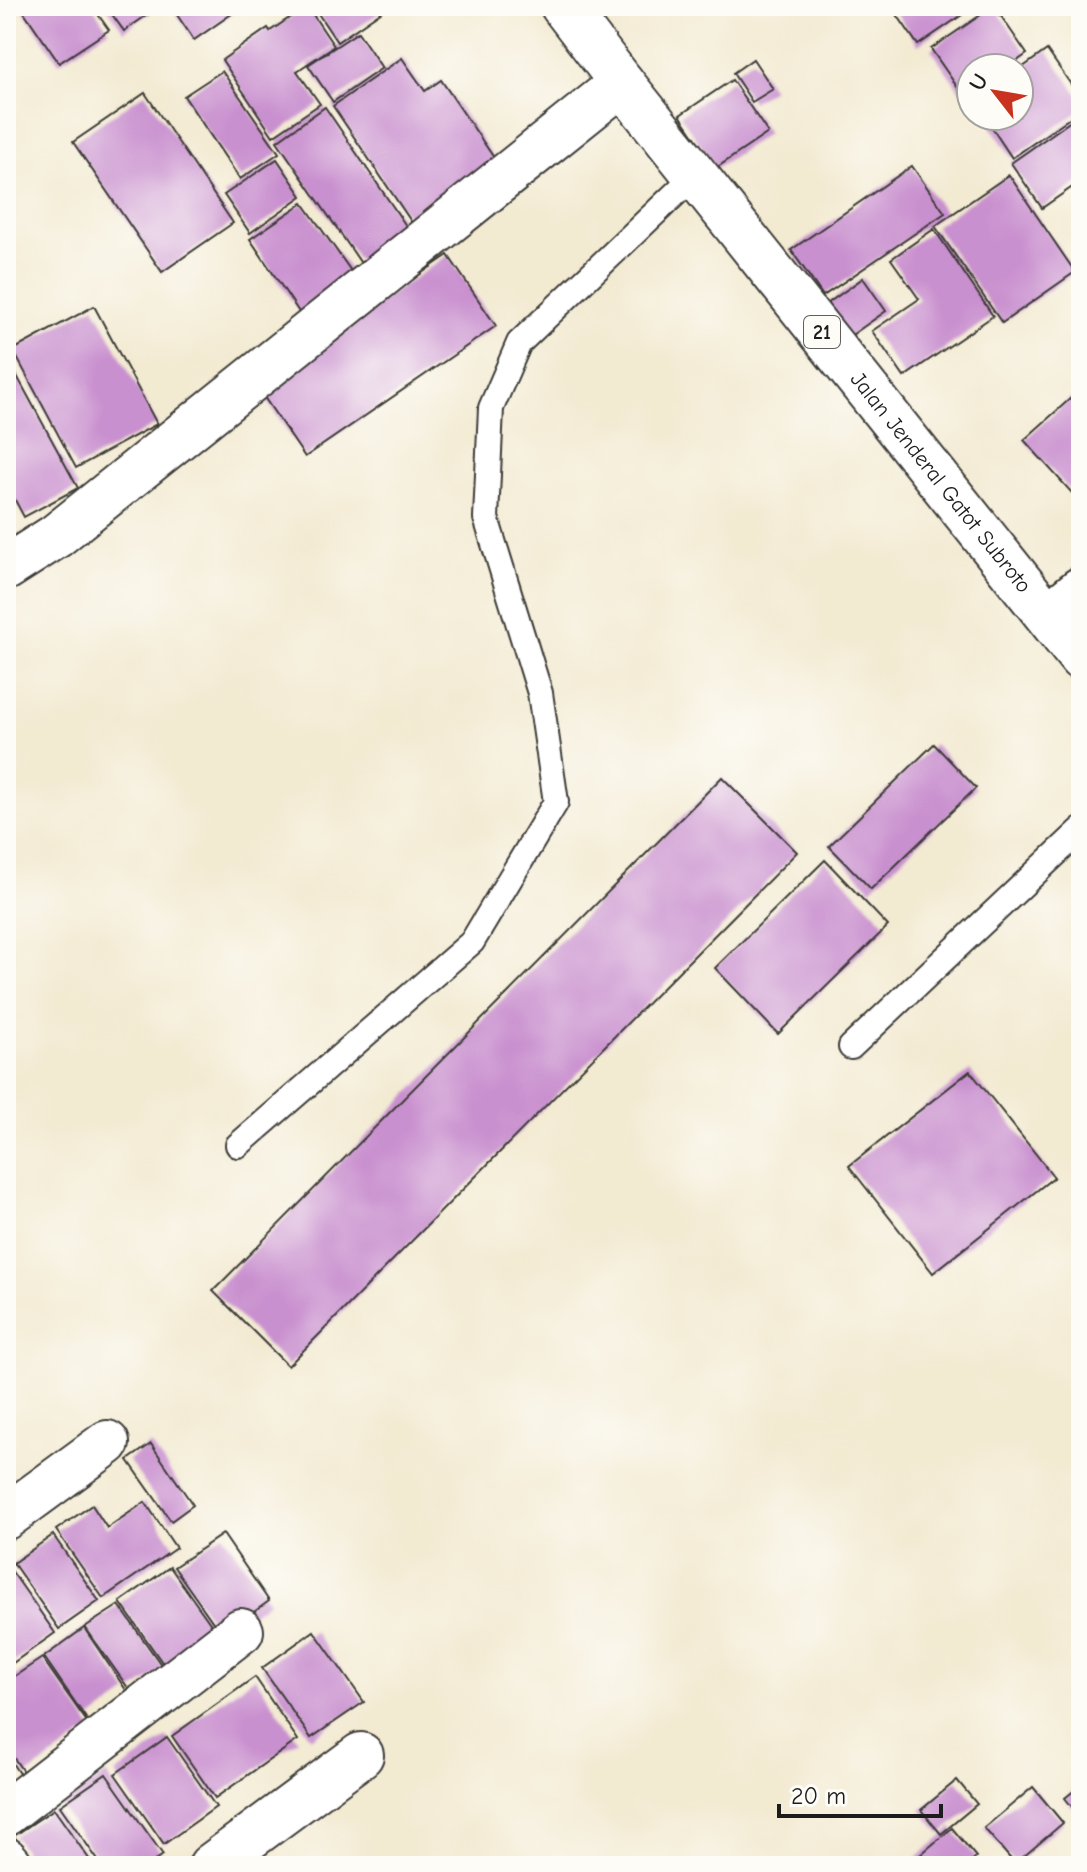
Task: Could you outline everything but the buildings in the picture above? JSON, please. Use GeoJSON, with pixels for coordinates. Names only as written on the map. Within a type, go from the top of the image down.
{"type":"FeatureCollection","features":[{"type":"Feature","properties":{"kind":"main road","name":"Jalan Jenderal Gatot Subroto"},"geometry":{"type":"LineString","coordinates":[[563,6],[696,174],[1065,602],[1081,658]]}},
{"type":"Feature","properties":{"kind":"main road"},"geometry":{"type":"LineString","coordinates":[[6,568],[56,536],[622,83]]}},
{"type":"Feature","properties":{"kind":"main road"},"geometry":{"type":"LineString","coordinates":[[6,1517],[107,1443]]}},
{"type":"Feature","properties":{"kind":"main road"},"geometry":{"type":"LineString","coordinates":[[6,1813],[241,1631]]}},
{"type":"Feature","properties":{"kind":"main road"},"geometry":{"type":"LineString","coordinates":[[211,1866],[361,1755]]}},
{"type":"Feature","properties":{"kind":"main road"},"geometry":{"type":"LineString","coordinates":[[6,1860],[11,1866]]}},
{"type":"Feature","properties":{"kind":"lane"},"geometry":{"type":"LineString","coordinates":[[238,1145],[472,942],[556,802],[540,693],[486,518],[491,408],[519,343],[696,174]]}},
{"type":"Feature","properties":{"kind":"lane"},"geometry":{"type":"LineString","coordinates":[[851,1047],[1081,830]]}}]}
